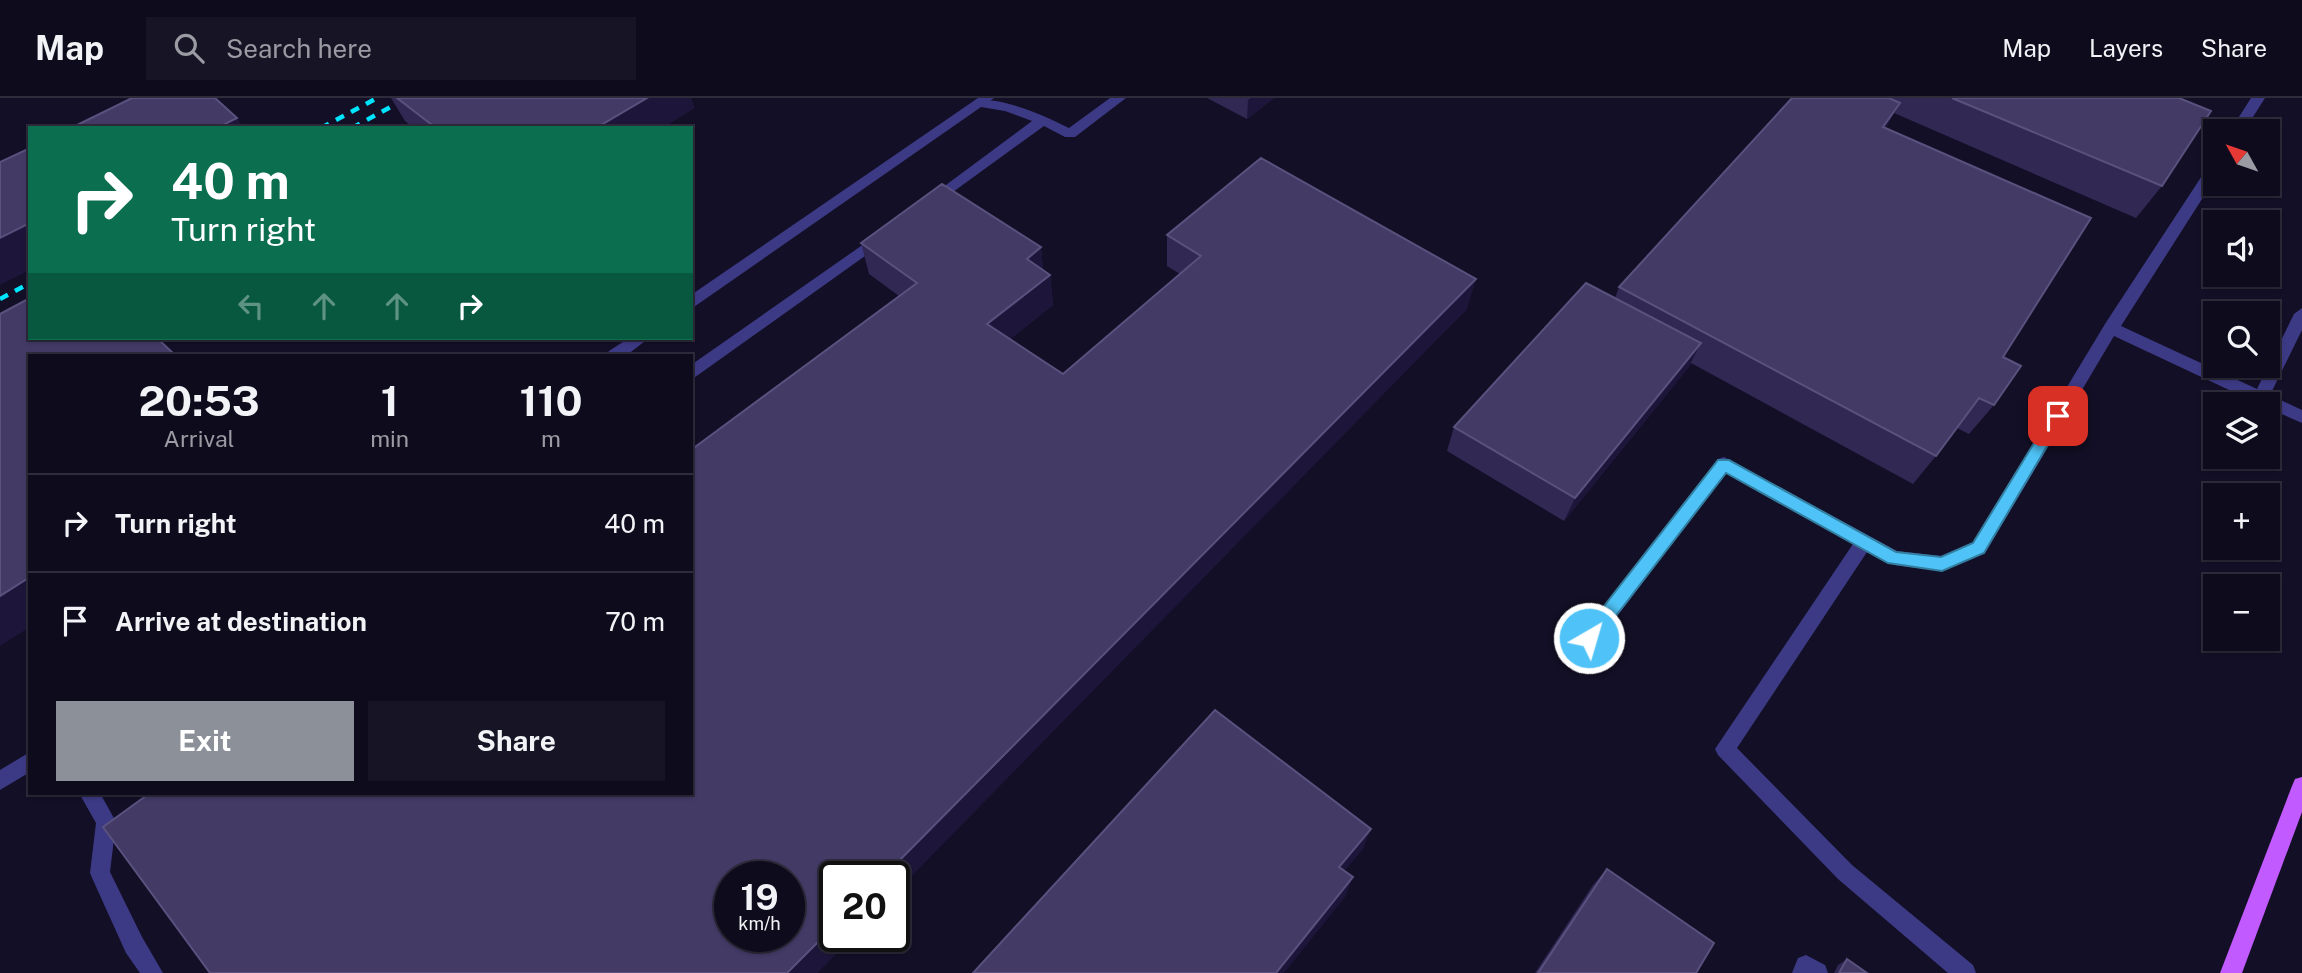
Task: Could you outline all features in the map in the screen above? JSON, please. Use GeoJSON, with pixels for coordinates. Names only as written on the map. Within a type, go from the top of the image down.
{"type":"FeatureCollection","features":[{"type":"Feature","properties":{"kind":"main road"},"geometry":{"type":"LineString","coordinates":[[2231,973],[2302,786]]}},
{"type":"Feature","properties":{"kind":"street"},"geometry":{"type":"LineString","coordinates":[[693,302],[984,101],[1010,106],[1070,134],[1119,98]]}},
{"type":"Feature","properties":{"kind":"street"},"geometry":{"type":"LineString","coordinates":[[2245,119],[2258,98]]}},
{"type":"Feature","properties":{"kind":"street"},"geometry":{"type":"LineString","coordinates":[[922,208],[1043,120]]}},
{"type":"Feature","properties":{"kind":"street"},"geometry":{"type":"LineString","coordinates":[[1589,638],[1724,464],[1894,558],[1942,564],[1979,548],[2111,328],[2203,184]]}},
{"type":"Feature","properties":{"kind":"street"},"geometry":{"type":"LineString","coordinates":[[693,373],[889,232]]}},
{"type":"Feature","properties":{"kind":"street"},"geometry":{"type":"LineString","coordinates":[[2264,392],[2302,313]]}},
{"type":"Feature","properties":{"kind":"street"},"geometry":{"type":"LineString","coordinates":[[2111,328],[2248,392]]}},
{"type":"Feature","properties":{"kind":"street"},"geometry":{"type":"LineString","coordinates":[[617,354],[638,340]]}},
{"type":"Feature","properties":{"kind":"street"},"geometry":{"type":"LineString","coordinates":[[2280,407],[2302,417]]}},
{"type":"Feature","properties":{"kind":"street"},"geometry":{"type":"LineString","coordinates":[[1864,542],[1725,749],[1845,872],[1965,973]]}},
{"type":"Feature","properties":{"kind":"street"},"geometry":{"type":"LineString","coordinates":[[0,781],[28,762]]}},
{"type":"Feature","properties":{"kind":"street"},"geometry":{"type":"LineString","coordinates":[[90,795],[106,822],[100,873],[134,945],[152,973]]}},
{"type":"Feature","properties":{"kind":"street"},"geometry":{"type":"LineString","coordinates":[[1803,973],[1806,966],[1817,973]]}},
{"type":"Feature","properties":{"kind":"building"},"geometry":{"type":"Polygon","coordinates":[[[132,98],[215,98],[237,118],[221,126],[75,126],[132,98]]]}},
{"type":"Feature","properties":{"kind":"building"},"geometry":{"type":"Polygon","coordinates":[[[397,98],[647,98],[599,126],[433,126],[397,98]]]}},
{"type":"Feature","properties":{"kind":"building"},"geometry":{"type":"Polygon","coordinates":[[[1792,98],[1889,98],[1900,103],[1883,127],[2091,218],[2003,357],[2021,366],[1994,405],[1979,398],[1936,456],[1619,287],[1792,98]]]}},
{"type":"Feature","properties":{"kind":"building"},"geometry":{"type":"Polygon","coordinates":[[[1952,98],[2179,98],[2211,111],[2203,119],[2203,123],[2162,186],[1952,98]]]}},
{"type":"Feature","properties":{"kind":"building"},"geometry":{"type":"Polygon","coordinates":[[[28,149],[28,224],[0,238],[0,162],[28,149]]]}},
{"type":"Feature","properties":{"kind":"building"},"geometry":{"type":"Polygon","coordinates":[[[1261,158],[1476,279],[899,861],[819,861],[819,941],[787,973],[210,973],[103,827],[147,795],[693,795],[693,449],[917,283],[861,243],[942,184],[1041,247],[1027,259],[1050,275],[987,324],[1063,374],[1201,256],[1167,235],[1261,158]]]}},
{"type":"Feature","properties":{"kind":"building"},"geometry":{"type":"Polygon","coordinates":[[[1586,283],[1701,343],[1575,498],[1454,427],[1586,283]]]}},
{"type":"Feature","properties":{"kind":"building"},"geometry":{"type":"Polygon","coordinates":[[[28,299],[28,340],[159,340],[174,354],[28,354],[28,578],[0,596],[0,314],[28,299]]]}},
{"type":"Feature","properties":{"kind":"building"},"geometry":{"type":"Polygon","coordinates":[[[1215,710],[1371,829],[1339,867],[1353,877],[1276,973],[973,973],[1215,710]]]}},
{"type":"Feature","properties":{"kind":"building"},"geometry":{"type":"Polygon","coordinates":[[[1607,869],[1714,943],[1696,973],[1538,973],[1607,869]]]}},
{"type":"Feature","properties":{"kind":"building"},"geometry":{"type":"Polygon","coordinates":[[[1847,959],[1867,973],[1839,973],[1847,959]]]}},
{"type":"Feature","properties":{"kind":"railway"},"geometry":{"type":"LineString","coordinates":[[325,126],[377,98]]}},
{"type":"Feature","properties":{"kind":"railway"},"geometry":{"type":"LineString","coordinates":[[356,126],[407,98]]}},
{"type":"Feature","properties":{"kind":"railway"},"geometry":{"type":"LineString","coordinates":[[0,299],[28,284]]}},
{"type":"Feature","properties":{"kind":"route"},"geometry":{"type":"LineString","coordinates":[[1589,638],[1724,464],[1894,558],[1942,564],[1979,548],[2058,416]]}}]}
